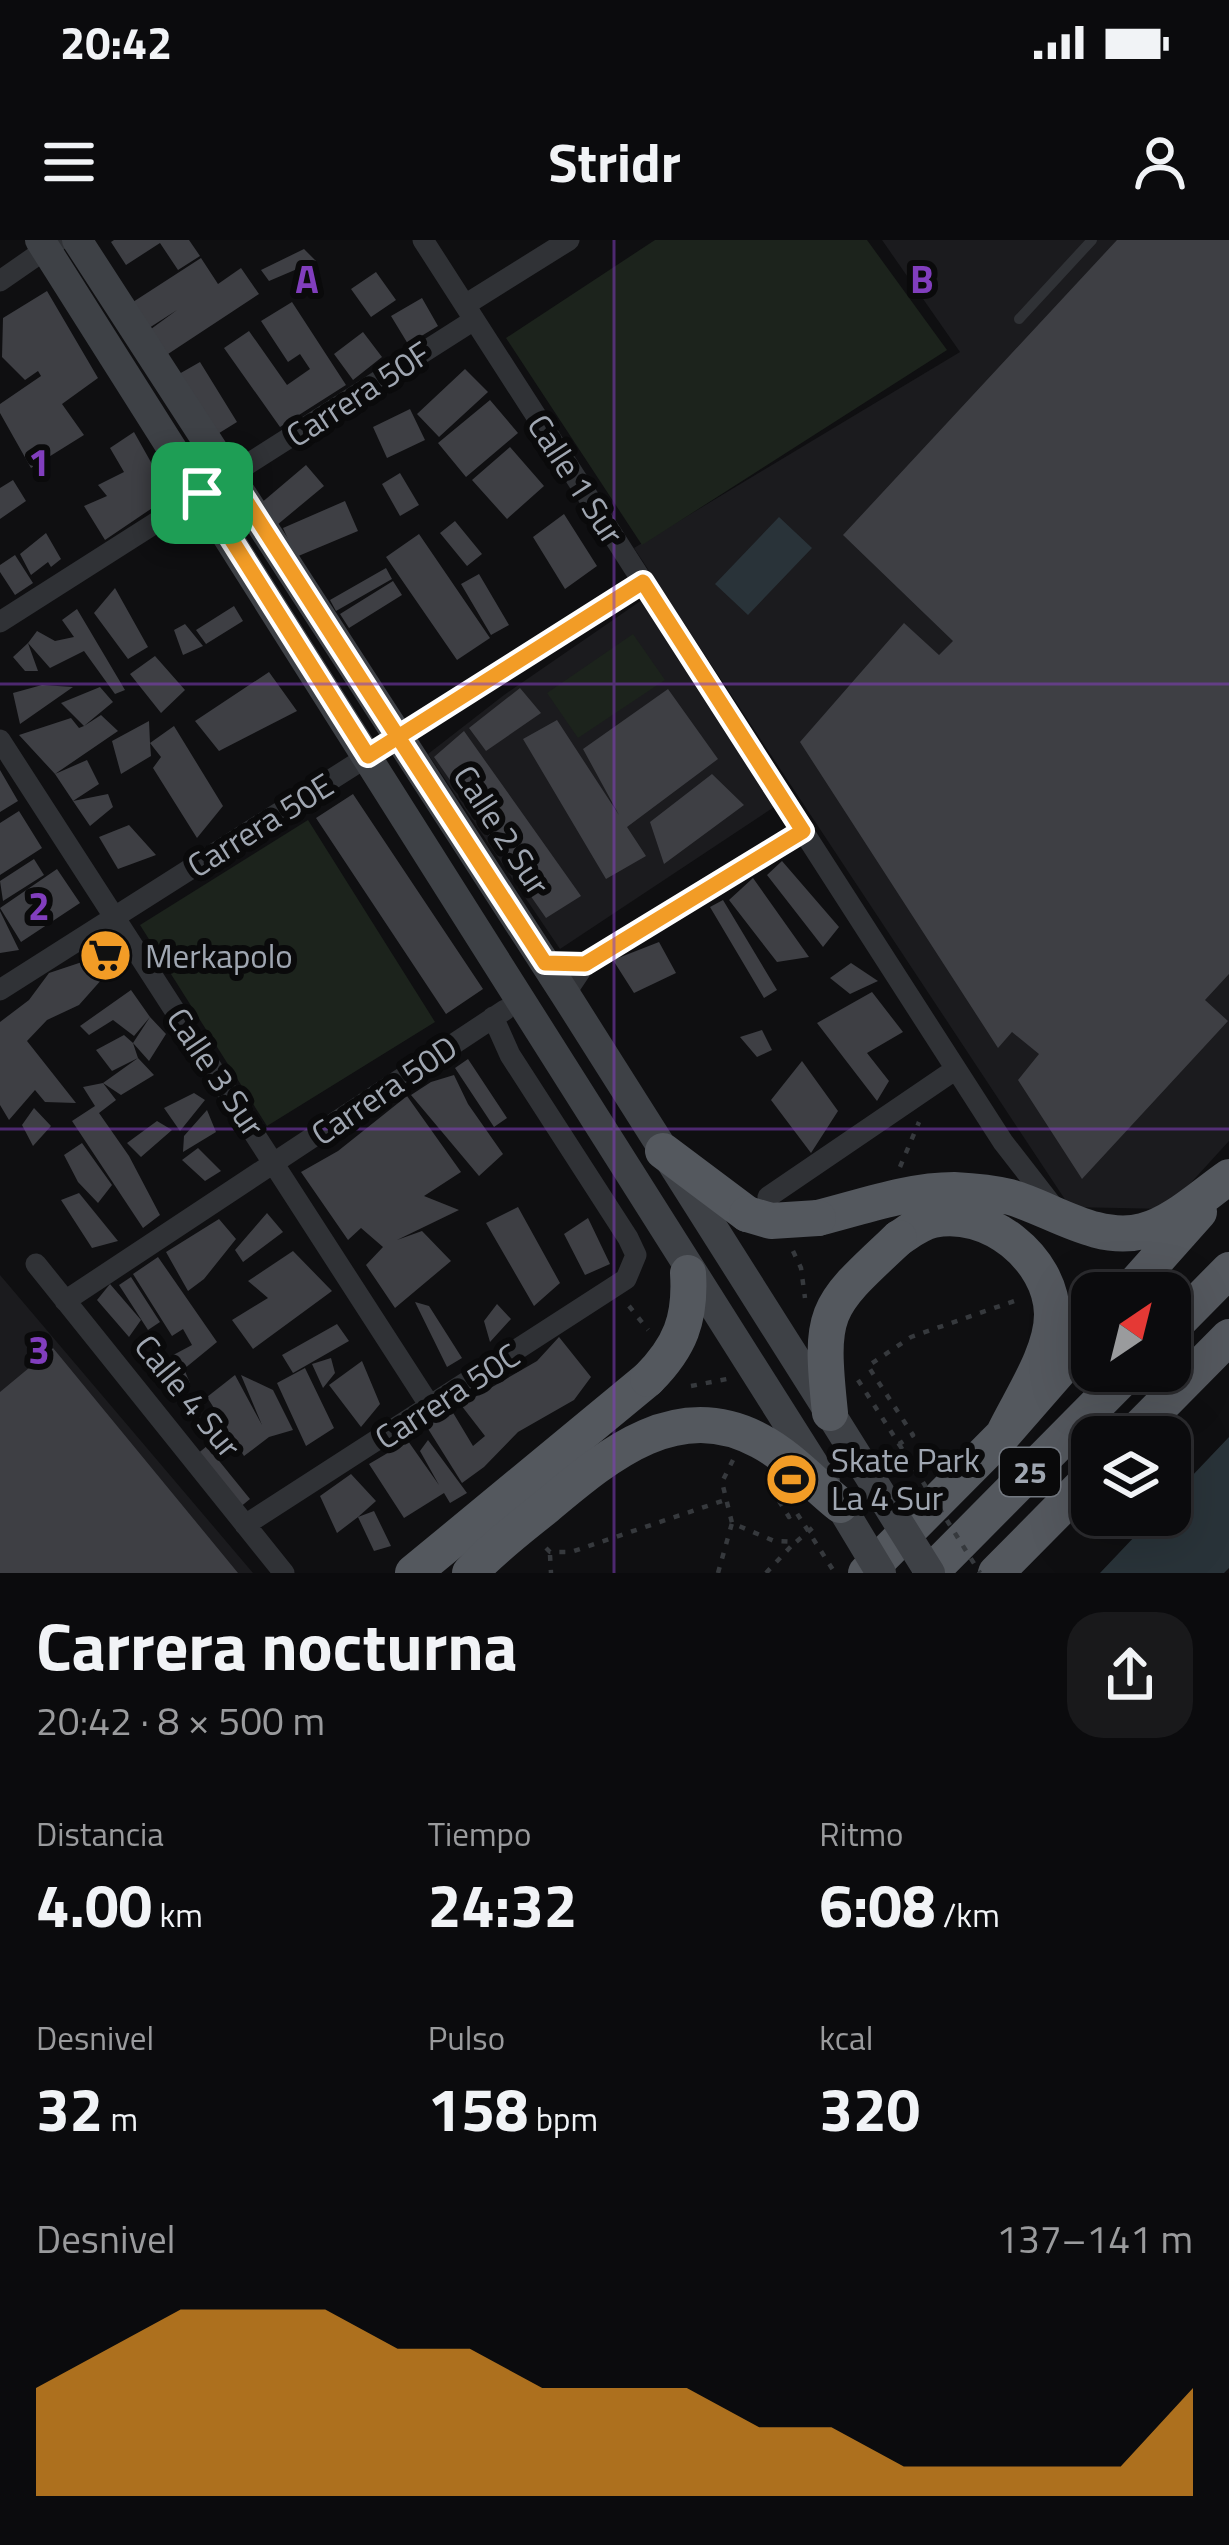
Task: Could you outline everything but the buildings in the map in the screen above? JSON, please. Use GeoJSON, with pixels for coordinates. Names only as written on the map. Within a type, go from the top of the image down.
{"type":"FeatureCollection","features":[{"type":"Feature","properties":{"kind":"highway"},"geometry":{"type":"LineString","coordinates":[[663,1150],[758,1206],[771,1221],[818,1218],[928,1192],[980,1193],[1010,1197],[1102,1230],[1144,1231],[1229,1178]]}},
{"type":"Feature","properties":{"kind":"highway"},"geometry":{"type":"LineString","coordinates":[[1146,1272],[1229,1178]]}},
{"type":"Feature","properties":{"kind":"highway"},"geometry":{"type":"LineString","coordinates":[[830,1413],[823,1352],[826,1325],[848,1286],[899,1238],[933,1220],[974,1222],[1019,1246],[1036,1264],[1048,1289],[1052,1313],[1049,1340],[1003,1435]]}},
{"type":"Feature","properties":{"kind":"highway"},"geometry":{"type":"LineString","coordinates":[[413,1573],[648,1379],[682,1338],[690,1304],[689,1266]]}},
{"type":"Feature","properties":{"kind":"highway"},"geometry":{"type":"LineString","coordinates":[[1191,1309],[1229,1270]]}},
{"type":"Feature","properties":{"kind":"highway"},"geometry":{"type":"LineString","coordinates":[[1151,1416],[1229,1337]]}},
{"type":"Feature","properties":{"kind":"highway"},"geometry":{"type":"LineString","coordinates":[[866,1573],[1003,1435],[1071,1357]]}},
{"type":"Feature","properties":{"kind":"highway","name":"25"},"geometry":{"type":"LineString","coordinates":[[930,1573],[1109,1392]]}},
{"type":"Feature","properties":{"kind":"highway"},"geometry":{"type":"LineString","coordinates":[[470,1573],[612,1452],[648,1433],[687,1424],[724,1427],[762,1442],[839,1505]]}},
{"type":"Feature","properties":{"kind":"highway","name":"25"},"geometry":{"type":"LineString","coordinates":[[995,1573],[1071,1497]]}},
{"type":"Feature","properties":{"kind":"main road","name":"Calle 2 Sur"},"geometry":{"type":"LineString","coordinates":[[77,240],[566,994],[830,1413]]}},
{"type":"Feature","properties":{"kind":"main road"},"geometry":{"type":"LineString","coordinates":[[48,243],[881,1573]]}},
{"type":"Feature","properties":{"kind":"main road"},"geometry":{"type":"LineString","coordinates":[[830,1413],[930,1573]]}},
{"type":"Feature","properties":{"kind":"street","name":"Calle 1 Sur"},"geometry":{"type":"LineString","coordinates":[[422,240],[1003,1142],[1062,1218]]}},
{"type":"Feature","properties":{"kind":"street","name":"Carrera 50F"},"geometry":{"type":"LineString","coordinates":[[0,622],[230,476],[568,240]]}},
{"type":"Feature","properties":{"kind":"street"},"geometry":{"type":"LineString","coordinates":[[0,281],[48,243]]}},
{"type":"Feature","properties":{"kind":"street","name":"Carrera 50E"},"geometry":{"type":"LineString","coordinates":[[0,990],[643,582]]}},
{"type":"Feature","properties":{"kind":"street","name":"Calle 3 Sur"},"geometry":{"type":"LineString","coordinates":[[0,740],[430,1406]]}},
{"type":"Feature","properties":{"kind":"street"},"geometry":{"type":"LineString","coordinates":[[566,994],[585,964],[803,831]]}},
{"type":"Feature","properties":{"kind":"street"},"geometry":{"type":"LineString","coordinates":[[545,963],[585,964]]}},
{"type":"Feature","properties":{"kind":"street","name":"Carrera 50D"},"geometry":{"type":"LineString","coordinates":[[65,1301],[523,999]]}},
{"type":"Feature","properties":{"kind":"street","name":"Carrera 50C"},"geometry":{"type":"LineString","coordinates":[[245,1525],[626,1279],[636,1256],[510,1054],[494,1017]]}},
{"type":"Feature","properties":{"kind":"street"},"geometry":{"type":"LineString","coordinates":[[758,1206],[956,1069]]}},
{"type":"Feature","properties":{"kind":"street"},"geometry":{"type":"LineString","coordinates":[[980,1193],[1003,1169],[1003,1142]]}},
{"type":"Feature","properties":{"kind":"street","name":"Calle 4 Sur"},"geometry":{"type":"LineString","coordinates":[[36,1264],[284,1573]]}},
{"type":"Feature","properties":{"kind":"lane"},"geometry":{"type":"LineString","coordinates":[[1019,319],[1092,240]]}},
{"type":"Feature","properties":{"kind":"path"},"geometry":{"type":"LineString","coordinates":[[896,1176],[935,1084]]}},
{"type":"Feature","properties":{"kind":"path"},"geometry":{"type":"LineString","coordinates":[[899,1444],[913,1436],[868,1366],[911,1337],[1048,1289]]}},
{"type":"Feature","properties":{"kind":"path"},"geometry":{"type":"LineString","coordinates":[[854,1372],[980,1573]]}},
{"type":"Feature","properties":{"kind":"path"},"geometry":{"type":"LineString","coordinates":[[691,1386],[743,1376]]}},
{"type":"Feature","properties":{"kind":"path"},"geometry":{"type":"LineString","coordinates":[[767,1471],[835,1573]]}},
{"type":"Feature","properties":{"kind":"path"},"geometry":{"type":"LineString","coordinates":[[550,1552],[571,1552],[725,1501]]}},
{"type":"Feature","properties":{"kind":"path"},"geometry":{"type":"LineString","coordinates":[[718,1573],[732,1523]]}},
{"type":"Feature","properties":{"kind":"path"},"geometry":{"type":"LineString","coordinates":[[538,1539],[550,1552],[551,1573]]}},
{"type":"Feature","properties":{"kind":"path"},"geometry":{"type":"LineString","coordinates":[[766,1573],[796,1542]]}},
{"type":"Feature","properties":{"kind":"shaded area"},"geometry":{"type":"Polygon","coordinates":[[[655,240],[867,240],[947,350],[642,545],[506,338],[655,240]]]}},
{"type":"Feature","properties":{"kind":"shaded area"},"geometry":{"type":"Polygon","coordinates":[[[882,240],[1229,240],[1229,1141],[1167,1209],[1070,1207],[634,548],[960,352],[882,240]]]}},
{"type":"Feature","properties":{"kind":"shaded area"},"geometry":{"type":"Polygon","coordinates":[[[779,517],[812,548],[748,615],[715,584],[779,517]]]}},
{"type":"Feature","properties":{"kind":"shaded area"},"geometry":{"type":"Polygon","coordinates":[[[642,600],[777,805],[560,949],[428,754],[642,600]]]}},
{"type":"Feature","properties":{"kind":"shaded area"},"geometry":{"type":"Polygon","coordinates":[[[633,634],[665,680],[578,738],[547,693],[633,634]]]}},
{"type":"Feature","properties":{"kind":"shaded area"},"geometry":{"type":"Polygon","coordinates":[[[308,820],[435,1022],[267,1126],[140,925],[308,820]]]}},
{"type":"Feature","properties":{"kind":"shaded area"},"geometry":{"type":"Polygon","coordinates":[[[0,1275],[253,1573],[0,1573],[0,1275]]]}},
{"type":"Feature","properties":{"kind":"shaded area"},"geometry":{"type":"Polygon","coordinates":[[[1229,1437],[1229,1568],[1224,1573],[1100,1573],[1135,1536],[1191,1536],[1191,1477],[1229,1437]]]}},
{"type":"Feature","properties":{"kind":"place","name":"Merkapolo"},"geometry":{"type":"Point","coordinates":[106,956]}},
{"type":"Feature","properties":{"kind":"place","name":"Skate Park La 4 Sur"},"geometry":{"type":"Point","coordinates":[792,1479]}},
{"type":"Feature","properties":{"kind":"route"},"geometry":{"type":"LineString","coordinates":[[202,493],[230,476],[398,737],[643,582],[803,831],[585,964],[545,963],[398,737],[368,756],[202,493]]}}]}
